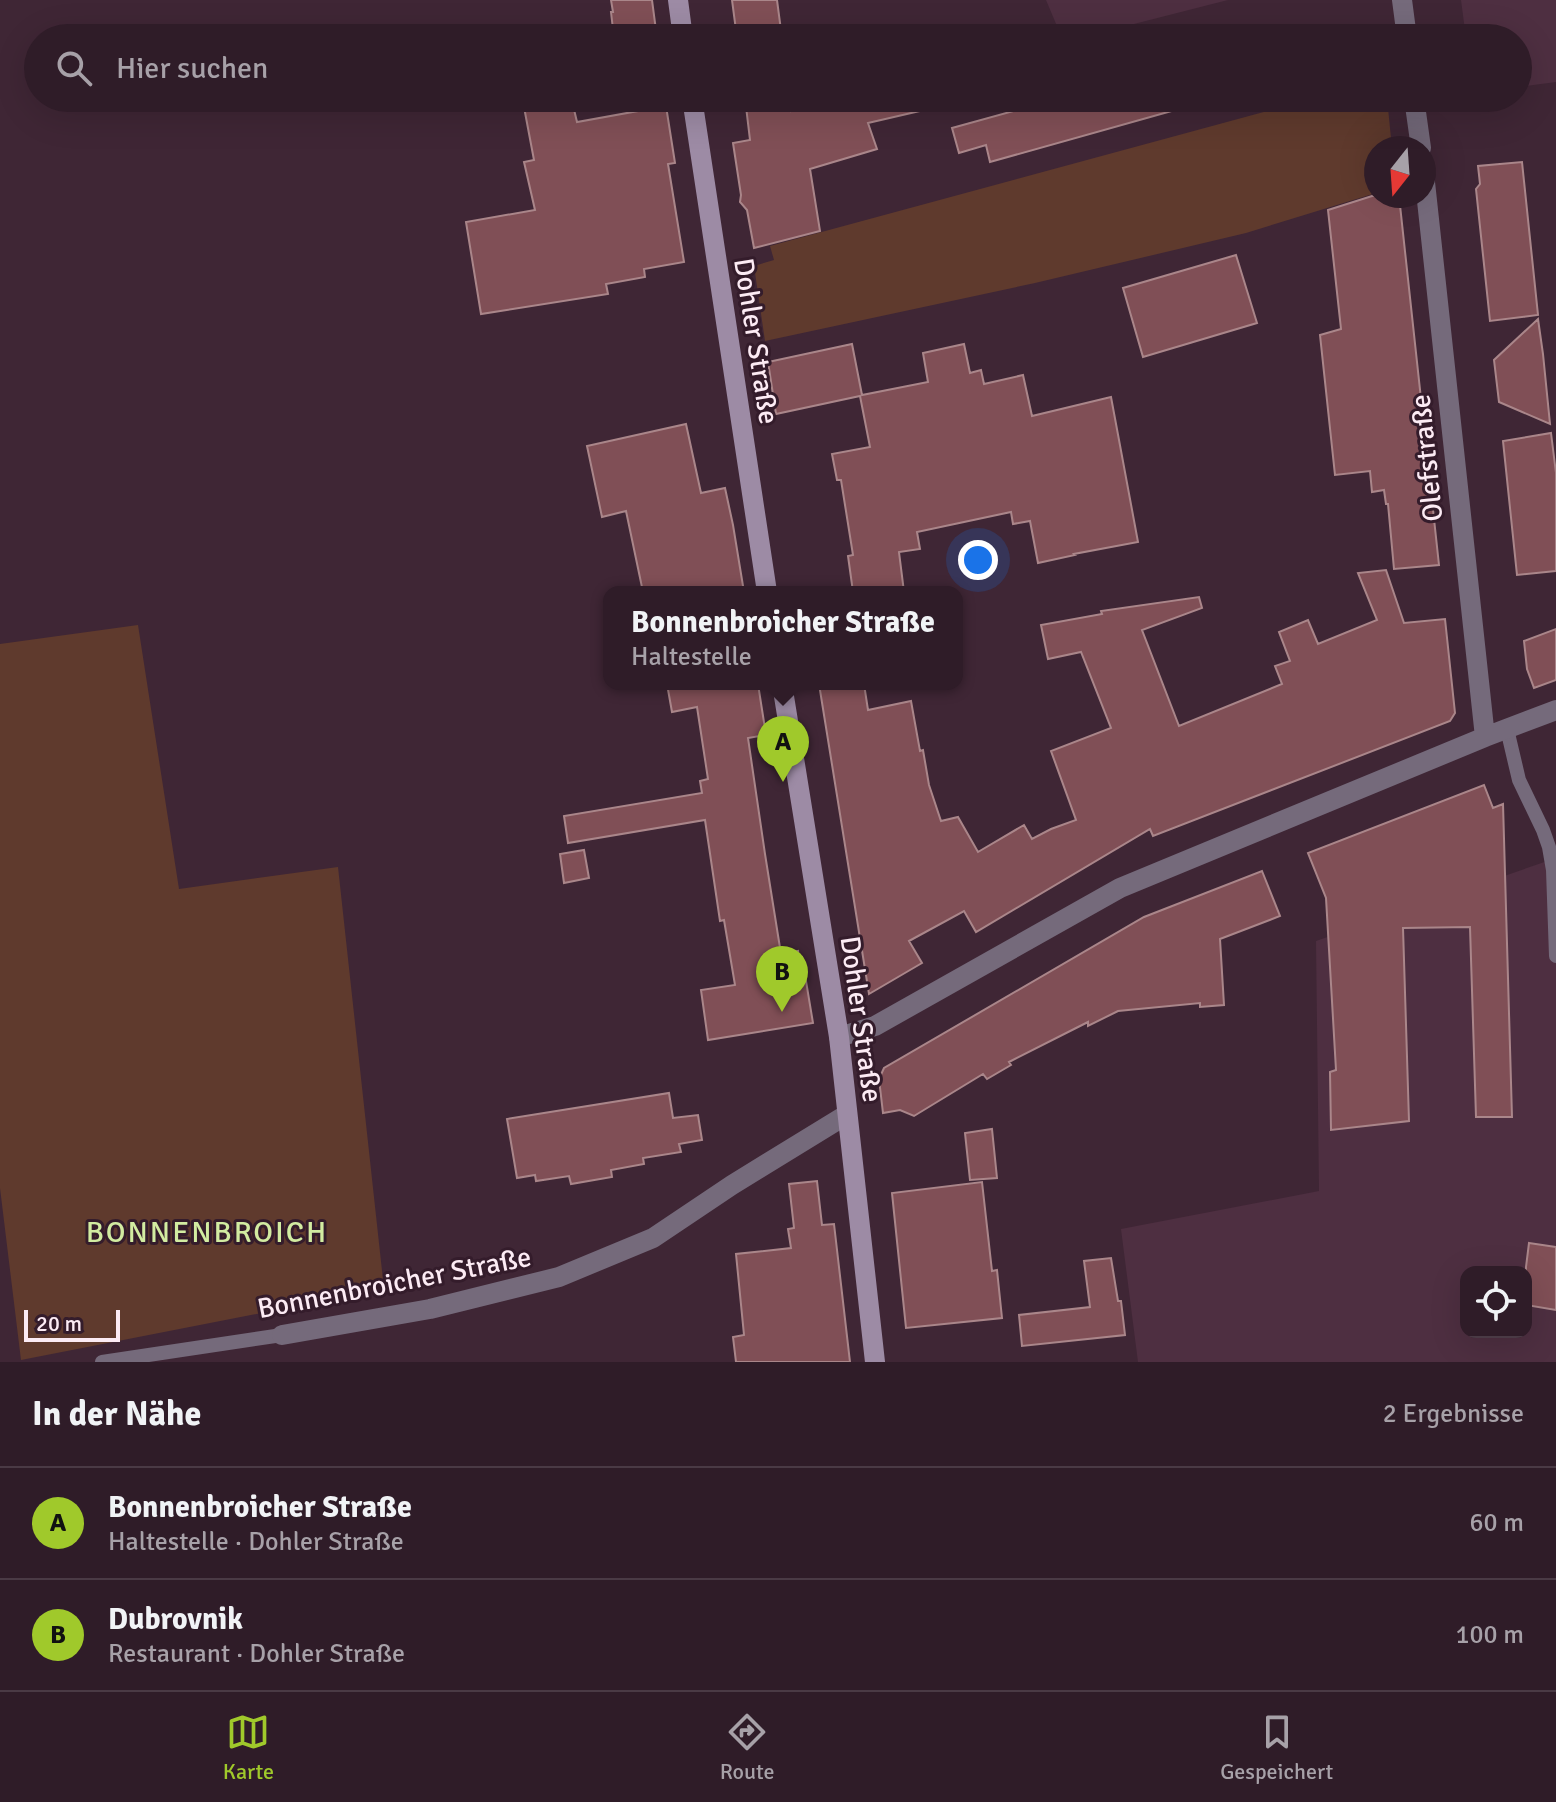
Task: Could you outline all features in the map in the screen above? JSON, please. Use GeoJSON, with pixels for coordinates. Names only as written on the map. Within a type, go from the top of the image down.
{"type":"FeatureCollection","features":[{"type":"Feature","properties":{"kind":"main road"},"geometry":{"type":"LineString","coordinates":[[678,0],[681,24]]}},
{"type":"Feature","properties":{"kind":"main road","name":"Dohler Straße"},"geometry":{"type":"LineString","coordinates":[[694,112],[766,586]]}},
{"type":"Feature","properties":{"kind":"main road","name":"Dohler Straße"},"geometry":{"type":"LineString","coordinates":[[783,690],[839,1037],[875,1362]]}},
{"type":"Feature","properties":{"kind":"street"},"geometry":{"type":"LineString","coordinates":[[1402,0],[1405,24]]}},
{"type":"Feature","properties":{"kind":"street"},"geometry":{"type":"LineString","coordinates":[[1416,112],[1419,136]]}},
{"type":"Feature","properties":{"kind":"street","name":"Olefstraße"},"geometry":{"type":"LineString","coordinates":[[1428,208],[1485,737]]}},
{"type":"Feature","properties":{"kind":"street"},"geometry":{"type":"LineString","coordinates":[[839,1037],[875,1026],[1120,888],[1556,710]]}},
{"type":"Feature","properties":{"kind":"street","name":"Bonnenbroicher Straße"},"geometry":{"type":"LineString","coordinates":[[282,1335],[430,1309],[559,1277],[653,1238],[846,1115]]}},
{"type":"Feature","properties":{"kind":"lane"},"geometry":{"type":"LineString","coordinates":[[1507,729],[1519,780],[1549,847],[1553,870],[1556,956]]}},
{"type":"Feature","properties":{"kind":"lane","name":"Bonnenbroicher Straße"},"geometry":{"type":"LineString","coordinates":[[102,1362],[282,1335]]}},
{"type":"Feature","properties":{"kind":"shaded area"},"geometry":{"type":"Polygon","coordinates":[[[1046,0],[1228,0],[1134,24],[1056,24],[1046,0]]]}},
{"type":"Feature","properties":{"kind":"shaded area"},"geometry":{"type":"Polygon","coordinates":[[[1461,0],[1556,0],[1556,82],[1532,85],[1532,24],[1464,24],[1461,0]]]}},
{"type":"Feature","properties":{"kind":"shaded area"},"geometry":{"type":"Polygon","coordinates":[[[1263,112],[1388,112],[1391,136],[1364,136],[1364,197],[1246,233],[1035,283],[765,341],[754,266],[774,260],[770,246],[1263,112]]]}},
{"type":"Feature","properties":{"kind":"shaded area"},"geometry":{"type":"Polygon","coordinates":[[[138,625],[179,889],[338,867],[384,1289],[21,1360],[0,1188],[0,644],[138,625]]]}},
{"type":"Feature","properties":{"kind":"shaded area"},"geometry":{"type":"Polygon","coordinates":[[[1556,858],[1556,1362],[1138,1362],[1121,1229],[1319,1191],[1316,941],[1556,858]]]}},
{"type":"Feature","properties":{"kind":"building"},"geometry":{"type":"Polygon","coordinates":[[[611,0],[652,0],[655,24],[612,24],[611,0]]]}},
{"type":"Feature","properties":{"kind":"building"},"geometry":{"type":"Polygon","coordinates":[[[732,0],[777,0],[780,24],[735,24],[732,0]]]}},
{"type":"Feature","properties":{"kind":"building"},"geometry":{"type":"Polygon","coordinates":[[[525,112],[575,112],[577,122],[633,112],[667,112],[675,163],[668,164],[684,262],[644,269],[645,277],[606,284],[608,294],[481,314],[466,222],[535,210],[524,162],[534,160],[525,112]]]}},
{"type":"Feature","properties":{"kind":"building"},"geometry":{"type":"Polygon","coordinates":[[[747,112],[916,112],[868,123],[877,149],[810,169],[820,231],[754,248],[747,210],[740,202],[733,143],[750,140],[747,112]]]}},
{"type":"Feature","properties":{"kind":"building"},"geometry":{"type":"Polygon","coordinates":[[[1010,112],[1168,112],[990,162],[986,145],[959,153],[952,128],[1010,112]]]}},
{"type":"Feature","properties":{"kind":"building"},"geometry":{"type":"Polygon","coordinates":[[[1522,162],[1538,315],[1490,321],[1476,189],[1480,184],[1478,166],[1522,162]]]}},
{"type":"Feature","properties":{"kind":"building"},"geometry":{"type":"Polygon","coordinates":[[[1364,199],[1364,208],[1400,208],[1439,565],[1394,569],[1384,490],[1372,492],[1370,471],[1335,475],[1320,335],[1341,329],[1328,210],[1364,199]]]}},
{"type":"Feature","properties":{"kind":"building"},"geometry":{"type":"Polygon","coordinates":[[[1236,255],[1257,323],[1143,357],[1123,288],[1236,255]]]}},
{"type":"Feature","properties":{"kind":"building"},"geometry":{"type":"Polygon","coordinates":[[[1538,319],[1550,424],[1499,402],[1494,360],[1538,319]]]}},
{"type":"Feature","properties":{"kind":"building"},"geometry":{"type":"Polygon","coordinates":[[[852,344],[862,395],[928,382],[923,353],[964,344],[970,373],[981,370],[984,384],[1023,375],[1032,416],[1111,397],[1138,542],[1038,563],[1030,521],[1013,524],[1011,512],[917,532],[920,549],[899,552],[903,586],[852,586],[848,556],[853,555],[841,480],[837,480],[832,454],[870,447],[860,396],[776,414],[768,362],[852,344]]]}},
{"type":"Feature","properties":{"kind":"building"},"geometry":{"type":"Polygon","coordinates":[[[686,424],[701,493],[725,488],[743,586],[642,586],[626,511],[602,517],[587,446],[686,424]]]}},
{"type":"Feature","properties":{"kind":"building"},"geometry":{"type":"Polygon","coordinates":[[[1551,433],[1556,473],[1556,571],[1517,575],[1503,441],[1551,433]]]}},
{"type":"Feature","properties":{"kind":"building"},"geometry":{"type":"Polygon","coordinates":[[[1386,570],[1404,623],[1445,619],[1455,713],[1450,721],[1153,836],[1150,829],[976,932],[964,911],[909,941],[922,963],[869,994],[820,690],[865,690],[868,710],[911,701],[920,751],[923,750],[929,785],[941,821],[958,817],[978,852],[1024,825],[1032,839],[1076,820],[1051,751],[1111,728],[1081,652],[1048,659],[1041,625],[1102,614],[1101,611],[1199,597],[1202,608],[1142,630],[1179,726],[1282,684],[1275,666],[1290,661],[1279,632],[1308,620],[1318,644],[1377,620],[1358,573],[1386,570]]]}},
{"type":"Feature","properties":{"kind":"building"},"geometry":{"type":"Polygon","coordinates":[[[1556,629],[1556,680],[1534,688],[1527,669],[1524,641],[1556,629]]]}},
{"type":"Feature","properties":{"kind":"building"},"geometry":{"type":"Polygon","coordinates":[[[668,690],[759,690],[766,735],[748,738],[781,954],[798,951],[799,958],[802,957],[813,1023],[708,1040],[701,990],[735,985],[724,920],[720,921],[705,820],[568,843],[564,816],[702,793],[700,781],[708,779],[697,707],[672,712],[668,690]]]}},
{"type":"Feature","properties":{"kind":"building"},"geometry":{"type":"Polygon","coordinates":[[[1484,785],[1493,808],[1503,804],[1512,1117],[1476,1117],[1470,927],[1403,928],[1409,1121],[1331,1130],[1330,1072],[1336,1070],[1326,898],[1308,853],[1484,785]]]}},
{"type":"Feature","properties":{"kind":"building"},"geometry":{"type":"Polygon","coordinates":[[[584,850],[589,878],[564,883],[560,854],[584,850]]]}},
{"type":"Feature","properties":{"kind":"building"},"geometry":{"type":"Polygon","coordinates":[[[1262,871],[1280,916],[1220,939],[1224,1005],[1200,1007],[1200,1003],[1118,1011],[1088,1026],[1088,1022],[1009,1062],[1011,1065],[987,1079],[983,1074],[914,1116],[900,1110],[883,1113],[879,1079],[884,1068],[1144,917],[1262,871]]]}},
{"type":"Feature","properties":{"kind":"building"},"geometry":{"type":"Polygon","coordinates":[[[669,1093],[673,1118],[698,1115],[702,1140],[679,1144],[681,1152],[643,1158],[644,1164],[611,1170],[612,1177],[571,1184],[569,1176],[536,1181],[535,1175],[517,1178],[507,1119],[669,1093]]]}},
{"type":"Feature","properties":{"kind":"building"},"geometry":{"type":"Polygon","coordinates":[[[992,1129],[997,1178],[970,1180],[965,1133],[992,1129]]]}},
{"type":"Feature","properties":{"kind":"building"},"geometry":{"type":"Polygon","coordinates":[[[817,1181],[822,1225],[834,1224],[850,1362],[736,1362],[733,1337],[744,1335],[736,1254],[791,1248],[788,1229],[794,1228],[789,1184],[817,1181]]]}},
{"type":"Feature","properties":{"kind":"building"},"geometry":{"type":"Polygon","coordinates":[[[982,1182],[992,1271],[997,1270],[1002,1318],[906,1328],[892,1193],[982,1182]]]}},
{"type":"Feature","properties":{"kind":"building"},"geometry":{"type":"Polygon","coordinates":[[[1529,1243],[1556,1247],[1556,1310],[1532,1306],[1532,1266],[1526,1266],[1529,1243]]]}},
{"type":"Feature","properties":{"kind":"building"},"geometry":{"type":"Polygon","coordinates":[[[1111,1258],[1125,1335],[1022,1346],[1019,1315],[1090,1307],[1084,1261],[1111,1258]]]}},
{"type":"Feature","properties":{"kind":"place","name":"Bonnenbroicher Straße"},"geometry":{"type":"Point","coordinates":[783,782]}},
{"type":"Feature","properties":{"kind":"place","name":"Dubrovnik"},"geometry":{"type":"Point","coordinates":[782,1012]}},
{"type":"Feature","properties":{"kind":"district","name":"BONNENBROICH"},"geometry":{"type":"Point","coordinates":[207,1232]}}]}
